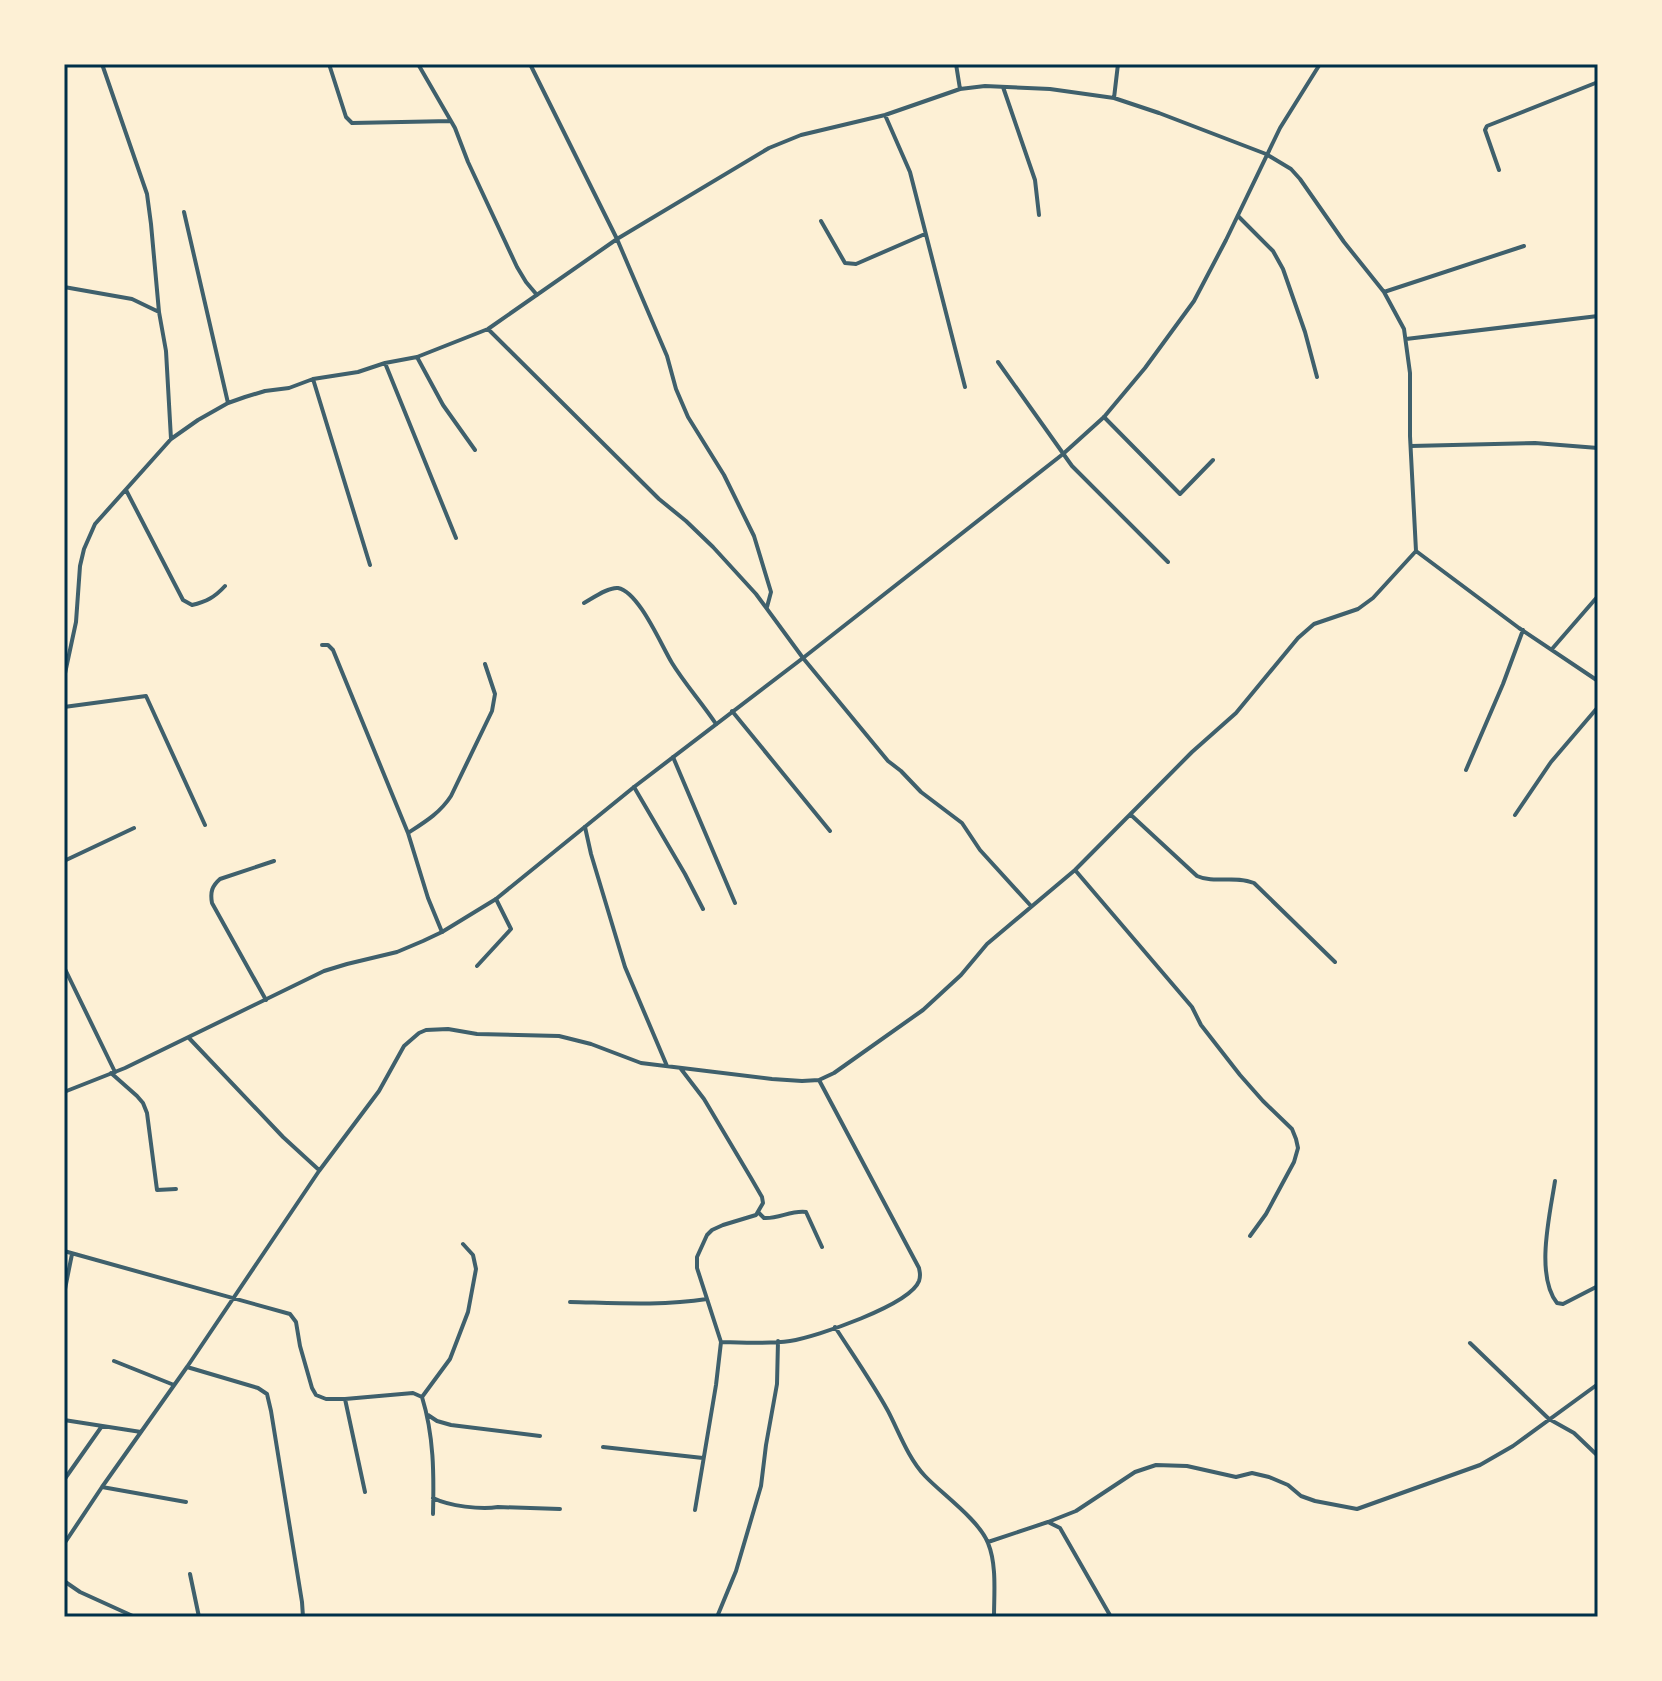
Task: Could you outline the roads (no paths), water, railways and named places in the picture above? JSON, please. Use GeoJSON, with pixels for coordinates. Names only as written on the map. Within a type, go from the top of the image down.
{"type":"FeatureCollection","features":[{"type":"Feature","properties":{"kind":"street"},"geometry":{"type":"LineString","coordinates":[[102,64],[147,194],[166,351],[171,439]]}},
{"type":"Feature","properties":{"kind":"street"},"geometry":{"type":"LineString","coordinates":[[329,64],[346,117],[352,123],[451,121]]}},
{"type":"Feature","properties":{"kind":"street"},"geometry":{"type":"LineString","coordinates":[[418,64],[451,121],[517,267],[537,295]]}},
{"type":"Feature","properties":{"kind":"street"},"geometry":{"type":"LineString","coordinates":[[530,64],[617,239],[667,356],[688,417],[724,475],[754,536],[771,592],[767,608]]}},
{"type":"Feature","properties":{"kind":"street"},"geometry":{"type":"LineString","coordinates":[[956,64],[960,89]]}},
{"type":"Feature","properties":{"kind":"street"},"geometry":{"type":"LineString","coordinates":[[1114,98],[1118,64]]}},
{"type":"Feature","properties":{"kind":"street"},"geometry":{"type":"LineString","coordinates":[[64,1092],[189,1038],[324,971],[397,952],[442,932],[496,899],[634,787],[1063,454],[1104,417],[1187,312],[1238,216],[1266,154],[1320,64]]}},
{"type":"Feature","properties":{"kind":"street"},"geometry":{"type":"LineString","coordinates":[[1499,170],[1485,130],[1487,126],[1598,82]]}},
{"type":"Feature","properties":{"kind":"street"},"geometry":{"type":"LineString","coordinates":[[64,678],[76,622],[80,566],[95,524],[171,439],[198,420],[228,403],[265,391],[417,357],[488,329],[617,239],[769,148],[801,135],[885,115],[960,89],[985,86],[1050,89],[1114,98],[1266,154],[1291,169],[1300,179],[1384,292],[1404,329],[1410,373],[1416,551],[1373,598],[1358,609],[1314,624],[1298,638],[1236,713],[1192,752],[1075,870],[987,944],[961,975],[923,1010],[834,1073],[819,1080],[802,1081],[641,1063],[591,1044],[559,1036],[477,1034],[448,1029],[426,1030],[413,1036],[379,1091],[319,1171],[64,1544]]}},
{"type":"Feature","properties":{"kind":"street"},"geometry":{"type":"LineString","coordinates":[[1003,87],[1035,180],[1039,215]]}},
{"type":"Feature","properties":{"kind":"street"},"geometry":{"type":"LineString","coordinates":[[885,115],[910,172],[965,387]]}},
{"type":"Feature","properties":{"kind":"street"},"geometry":{"type":"LineString","coordinates":[[184,212],[228,403]]}},
{"type":"Feature","properties":{"kind":"street"},"geometry":{"type":"LineString","coordinates":[[1238,216],[1273,251],[1283,269],[1317,377]]}},
{"type":"Feature","properties":{"kind":"street"},"geometry":{"type":"LineString","coordinates":[[821,221],[845,263],[850,265],[925,234]]}},
{"type":"Feature","properties":{"kind":"street"},"geometry":{"type":"LineString","coordinates":[[1384,292],[1524,246]]}},
{"type":"Feature","properties":{"kind":"street"},"geometry":{"type":"LineString","coordinates":[[64,287],[132,299],[159,312]]}},
{"type":"Feature","properties":{"kind":"street"},"geometry":{"type":"LineString","coordinates":[[1406,339],[1598,318]]}},
{"type":"Feature","properties":{"kind":"street"},"geometry":{"type":"LineString","coordinates":[[488,329],[659,499],[713,547],[756,594],[803,658],[888,761],[921,792],[962,823],[980,850],[1031,906]]}},
{"type":"Feature","properties":{"kind":"street"},"geometry":{"type":"LineString","coordinates":[[417,357],[443,405],[475,450]]}},
{"type":"Feature","properties":{"kind":"street"},"geometry":{"type":"LineString","coordinates":[[998,362],[1072,466],[1168,562]]}},
{"type":"Feature","properties":{"kind":"street"},"geometry":{"type":"LineString","coordinates":[[385,363],[456,538]]}},
{"type":"Feature","properties":{"kind":"street"},"geometry":{"type":"LineString","coordinates":[[313,379],[370,565]]}},
{"type":"Feature","properties":{"kind":"street"},"geometry":{"type":"LineString","coordinates":[[1104,417],[1180,494],[1213,460]]}},
{"type":"Feature","properties":{"kind":"street"},"geometry":{"type":"LineString","coordinates":[[1411,446],[1535,443],[1598,448]]}},
{"type":"Feature","properties":{"kind":"street"},"geometry":{"type":"LineString","coordinates":[[126,490],[183,600],[192,605],[205,602],[225,586]]}},
{"type":"Feature","properties":{"kind":"street"},"geometry":{"type":"LineString","coordinates":[[1416,551],[1598,681]]}},
{"type":"Feature","properties":{"kind":"street"},"geometry":{"type":"LineString","coordinates":[[584,603],[614,588],[631,596],[716,724]]}},
{"type":"Feature","properties":{"kind":"street"},"geometry":{"type":"LineString","coordinates":[[1552,649],[1598,596]]}},
{"type":"Feature","properties":{"kind":"street"},"geometry":{"type":"LineString","coordinates":[[1466,770],[1523,630]]}},
{"type":"Feature","properties":{"kind":"street"},"geometry":{"type":"LineString","coordinates":[[322,645],[328,645],[333,650],[408,833],[442,932]]}},
{"type":"Feature","properties":{"kind":"street"},"geometry":{"type":"LineString","coordinates":[[408,833],[444,807],[492,711],[495,694],[485,664]]}},
{"type":"Feature","properties":{"kind":"street"},"geometry":{"type":"LineString","coordinates":[[64,707],[146,696],[205,825]]}},
{"type":"Feature","properties":{"kind":"street"},"geometry":{"type":"LineString","coordinates":[[1515,815],[1551,762],[1598,707]]}},
{"type":"Feature","properties":{"kind":"street"},"geometry":{"type":"LineString","coordinates":[[732,711],[830,831]]}},
{"type":"Feature","properties":{"kind":"street"},"geometry":{"type":"LineString","coordinates":[[673,757],[735,903]]}},
{"type":"Feature","properties":{"kind":"street"},"geometry":{"type":"LineString","coordinates":[[634,787],[703,909]]}},
{"type":"Feature","properties":{"kind":"street"},"geometry":{"type":"LineString","coordinates":[[1131,815],[1202,879],[1228,878],[1254,883],[1335,962]]}},
{"type":"Feature","properties":{"kind":"street"},"geometry":{"type":"LineString","coordinates":[[585,827],[625,967],[668,1067]]}},
{"type":"Feature","properties":{"kind":"street"},"geometry":{"type":"LineString","coordinates":[[64,861],[134,828]]}},
{"type":"Feature","properties":{"kind":"street"},"geometry":{"type":"LineString","coordinates":[[266,1000],[212,903],[211,890],[220,879],[274,861]]}},
{"type":"Feature","properties":{"kind":"street"},"geometry":{"type":"LineString","coordinates":[[1075,870],[1192,1007],[1201,1025],[1240,1075],[1292,1129],[1298,1148],[1294,1162],[1266,1214],[1250,1236]]}},
{"type":"Feature","properties":{"kind":"street"},"geometry":{"type":"LineString","coordinates":[[477,966],[511,929],[496,899]]}},
{"type":"Feature","properties":{"kind":"street"},"geometry":{"type":"LineString","coordinates":[[64,967],[113,1072],[143,1103],[157,1190],[176,1189]]}},
{"type":"Feature","properties":{"kind":"street"},"geometry":{"type":"LineString","coordinates":[[189,1038],[319,1171]]}},
{"type":"Feature","properties":{"kind":"street"},"geometry":{"type":"LineString","coordinates":[[681,1069],[704,1099],[763,1203],[750,1218],[712,1230],[703,1241],[697,1257],[697,1268],[721,1342],[695,1510]]}},
{"type":"Feature","properties":{"kind":"street"},"geometry":{"type":"LineString","coordinates":[[721,1342],[790,1341],[835,1327],[894,1303],[920,1280],[919,1268],[819,1080]]}},
{"type":"Feature","properties":{"kind":"street"},"geometry":{"type":"LineString","coordinates":[[1555,1181],[1545,1246],[1551,1294],[1557,1303],[1563,1304],[1598,1286]]}},
{"type":"Feature","properties":{"kind":"street"},"geometry":{"type":"LineString","coordinates":[[758,1212],[764,1218],[771,1219],[793,1212],[806,1212],[822,1247]]}},
{"type":"Feature","properties":{"kind":"street"},"geometry":{"type":"LineString","coordinates":[[422,1397],[450,1359],[468,1312],[476,1269],[473,1255],[463,1244]]}},
{"type":"Feature","properties":{"kind":"street"},"geometry":{"type":"LineString","coordinates":[[64,1251],[290,1314],[296,1322],[300,1346],[316,1395],[326,1399],[345,1399],[413,1393],[422,1397],[434,1451],[433,1514]]}},
{"type":"Feature","properties":{"kind":"street"},"geometry":{"type":"LineString","coordinates":[[64,1294],[72,1254]]}},
{"type":"Feature","properties":{"kind":"street"},"geometry":{"type":"LineString","coordinates":[[570,1302],[645,1305],[707,1299]]}},
{"type":"Feature","properties":{"kind":"street"},"geometry":{"type":"LineString","coordinates":[[835,1327],[886,1407],[924,1475],[951,1498],[988,1542],[994,1581],[994,1617]]}},
{"type":"Feature","properties":{"kind":"street"},"geometry":{"type":"LineString","coordinates":[[717,1617],[736,1571],[761,1486],[777,1384],[778,1341]]}},
{"type":"Feature","properties":{"kind":"street"},"geometry":{"type":"LineString","coordinates":[[1470,1343],[1549,1419],[1574,1433],[1598,1456]]}},
{"type":"Feature","properties":{"kind":"street"},"geometry":{"type":"LineString","coordinates":[[114,1361],[174,1385]]}},
{"type":"Feature","properties":{"kind":"street"},"geometry":{"type":"LineString","coordinates":[[187,1367],[258,1388],[267,1394],[303,1617]]}},
{"type":"Feature","properties":{"kind":"street"},"geometry":{"type":"LineString","coordinates":[[988,1542],[1076,1511],[1135,1472],[1156,1465],[1187,1466],[1236,1477],[1252,1473],[1288,1485],[1301,1496],[1315,1501],[1357,1509],[1480,1465],[1513,1446],[1598,1384]]}},
{"type":"Feature","properties":{"kind":"street"},"geometry":{"type":"LineString","coordinates":[[345,1399],[365,1492]]}},
{"type":"Feature","properties":{"kind":"street"},"geometry":{"type":"LineString","coordinates":[[428,1415],[451,1425],[540,1436]]}},
{"type":"Feature","properties":{"kind":"street"},"geometry":{"type":"LineString","coordinates":[[64,1420],[142,1432]]}},
{"type":"Feature","properties":{"kind":"street"},"geometry":{"type":"LineString","coordinates":[[64,1480],[102,1426]]}},
{"type":"Feature","properties":{"kind":"street"},"geometry":{"type":"LineString","coordinates":[[603,1447],[703,1458]]}},
{"type":"Feature","properties":{"kind":"street"},"geometry":{"type":"LineString","coordinates":[[102,1487],[186,1502]]}},
{"type":"Feature","properties":{"kind":"street"},"geometry":{"type":"LineString","coordinates":[[433,1498],[444,1503],[489,1509],[560,1509]]}},
{"type":"Feature","properties":{"kind":"street"},"geometry":{"type":"LineString","coordinates":[[1048,1522],[1060,1528],[1111,1617]]}},
{"type":"Feature","properties":{"kind":"street"},"geometry":{"type":"LineString","coordinates":[[190,1574],[199,1617]]}},
{"type":"Feature","properties":{"kind":"street"},"geometry":{"type":"LineString","coordinates":[[64,1581],[123,1615],[135,1617]]}}]}
